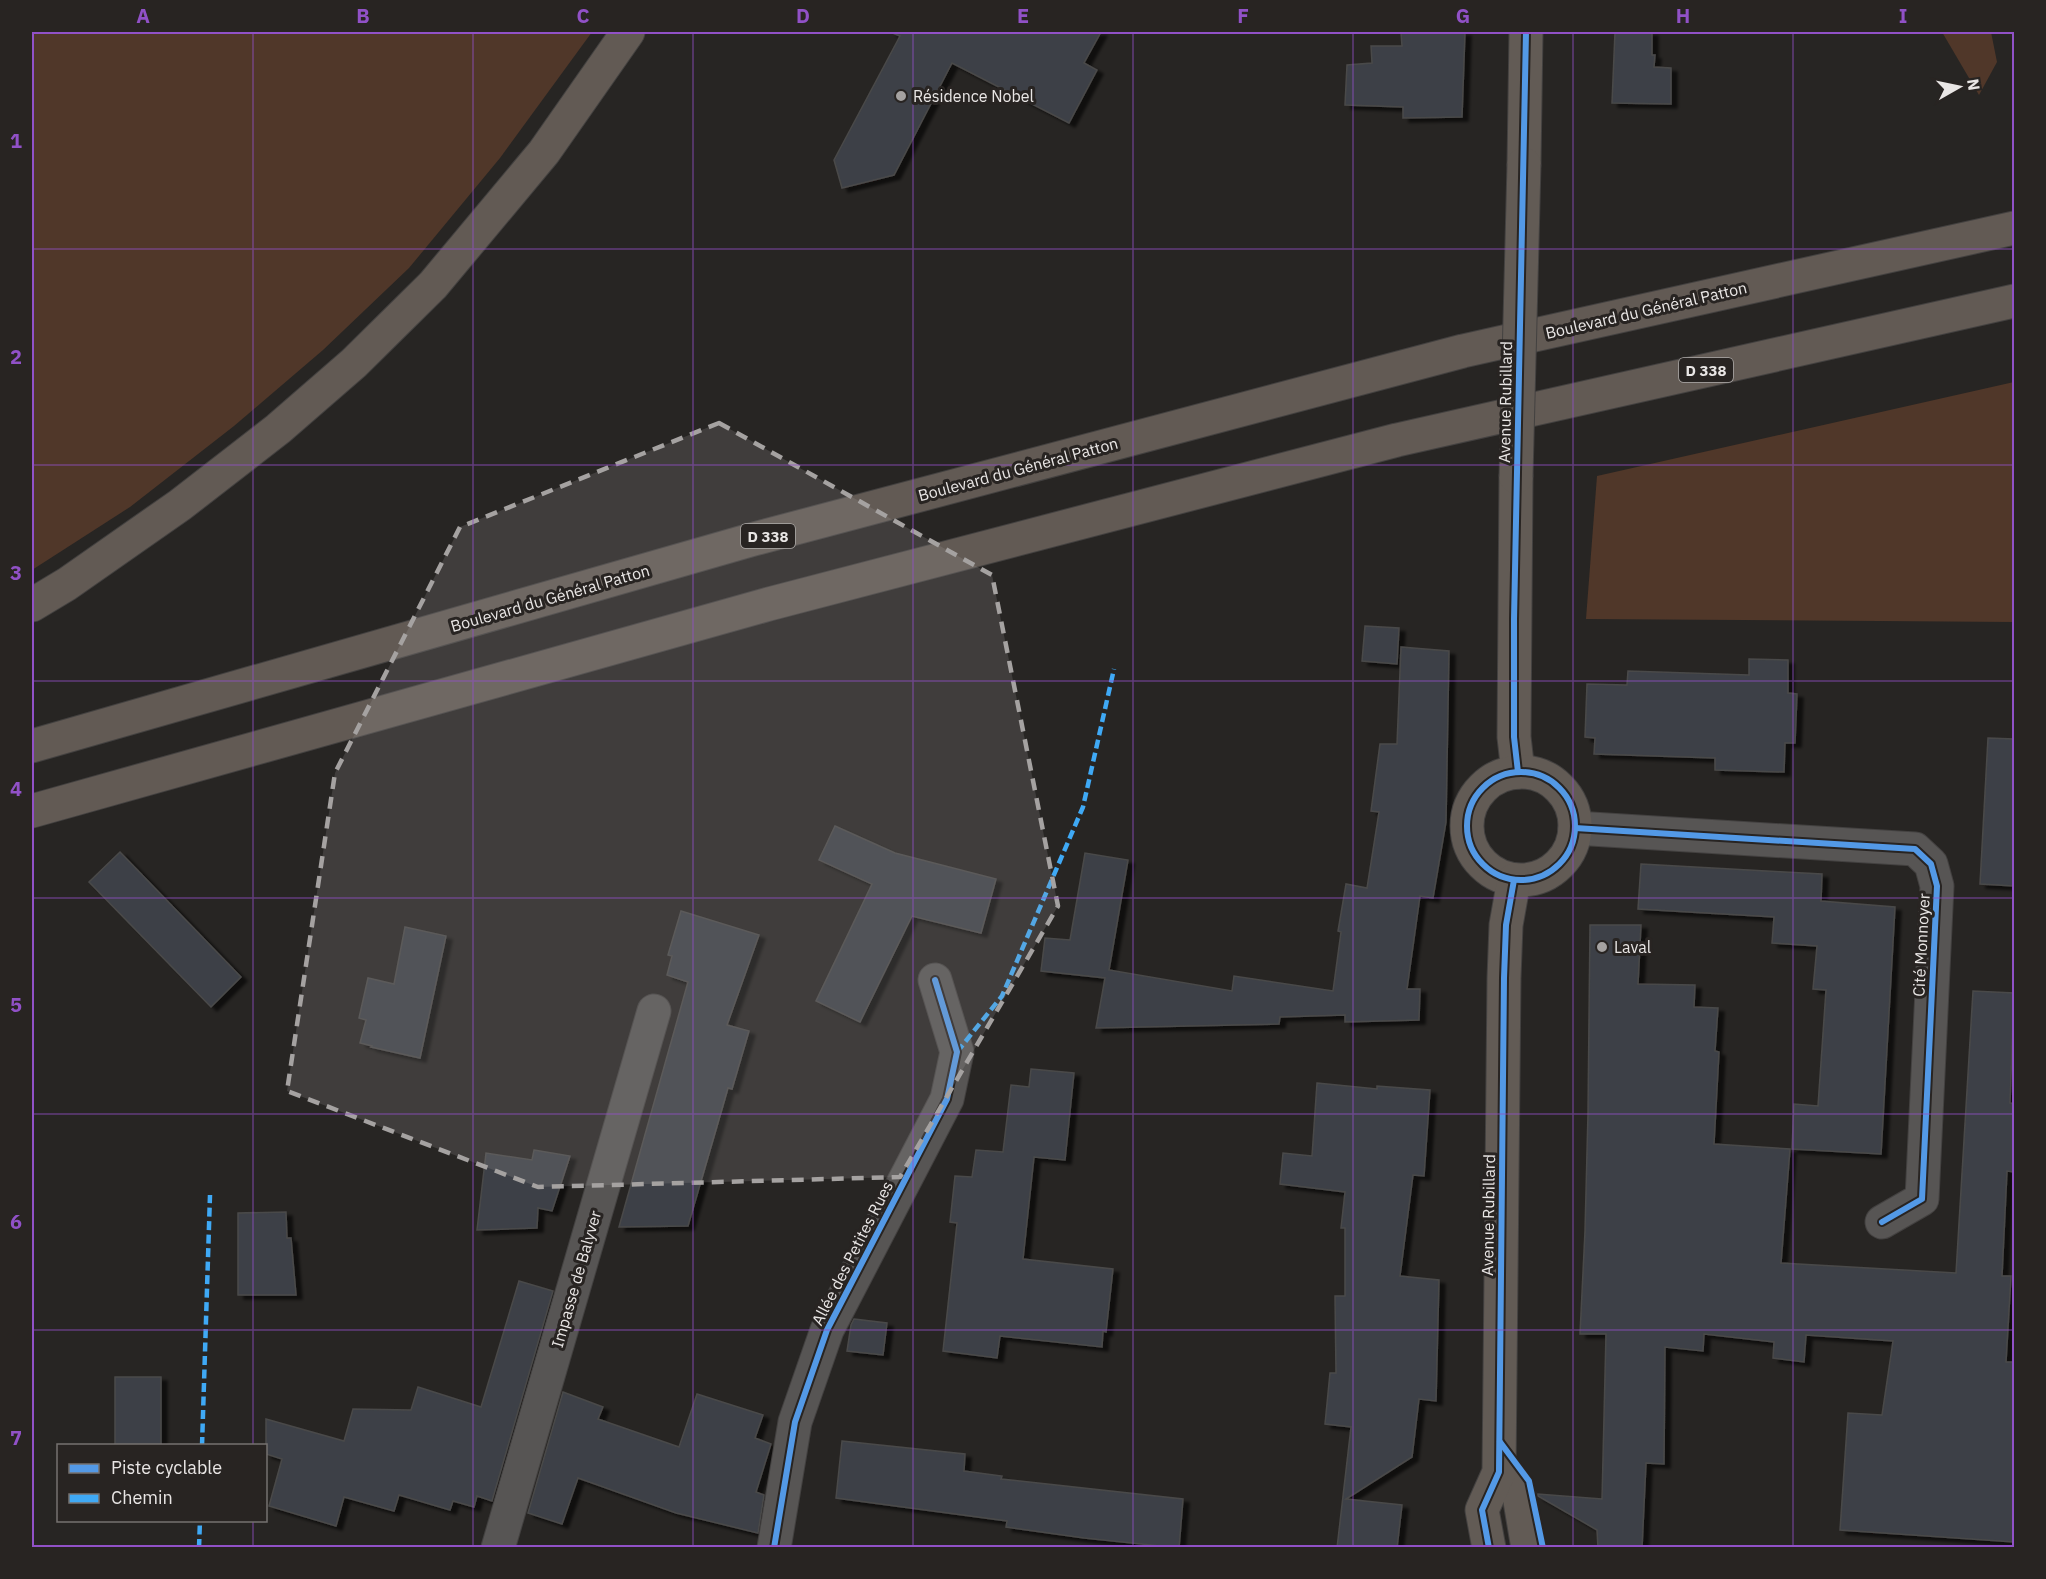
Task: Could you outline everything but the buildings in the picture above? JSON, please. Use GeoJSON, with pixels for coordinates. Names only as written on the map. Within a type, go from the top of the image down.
{"type":"FeatureCollection","features":[{"type":"Feature","properties":{"kind":"highway"},"geometry":{"type":"LineString","coordinates":[[32,605],[67,584],[180,505],[278,429],[354,363],[433,285],[544,152],[628,32]]}},
{"type":"Feature","properties":{"kind":"highway","name":"Boulevard du Général Patton"},"geometry":{"type":"LineString","coordinates":[[32,746],[754,539],[1463,351],[2014,228]]}},
{"type":"Feature","properties":{"kind":"highway","name":"D 338"},"geometry":{"type":"LineString","coordinates":[[32,811],[769,604],[1374,446],[2014,301]]}},
{"type":"Feature","properties":{"kind":"main road","name":"Avenue Rubillard"},"geometry":{"type":"LineString","coordinates":[[1518,772],[1514,737],[1514,619],[1526,32]]}},
{"type":"Feature","properties":{"kind":"main road"},"geometry":{"type":"LineString","coordinates":[[1518,772],[1536,774],[1552,782],[1565,794],[1573,810],[1575,828],[1572,846],[1563,861],[1549,872],[1532,879],[1514,880],[1498,875],[1483,864],[1472,850],[1468,833],[1468,816],[1475,799],[1486,785],[1502,776],[1518,772]]}},
{"type":"Feature","properties":{"kind":"main road","name":"Avenue Rubillard"},"geometry":{"type":"LineString","coordinates":[[1489,1548],[1482,1510],[1500,1472],[1504,978],[1506,925],[1514,880]]}},
{"type":"Feature","properties":{"kind":"main road"},"geometry":{"type":"LineString","coordinates":[[1500,1472],[1519,1495],[1528,1548]]}},
{"type":"Feature","properties":{"kind":"street","name":"Cité Monnoyer"},"geometry":{"type":"LineString","coordinates":[[1575,828],[1915,849],[1931,864],[1937,886],[1922,1200],[1882,1222]]}},
{"type":"Feature","properties":{"kind":"street","name":"Allée des Petites Rues"},"geometry":{"type":"LineString","coordinates":[[774,1548],[795,1422],[827,1330],[947,1099],[957,1052],[935,980]]}},
{"type":"Feature","properties":{"kind":"street","name":"Impasse de Balyver"},"geometry":{"type":"LineString","coordinates":[[498,1548],[654,1011]]}},
{"type":"Feature","properties":{"kind":"highlighted area"},"geometry":{"type":"Polygon","coordinates":[[[719,423],[992,575],[1058,906],[900,1177],[538,1187],[287,1091],[335,773],[460,527],[719,423]]]}},
{"type":"Feature","properties":{"kind":"shaded area"},"geometry":{"type":"Polygon","coordinates":[[[32,32],[592,32],[500,158],[409,268],[323,350],[234,426],[130,507],[32,570],[32,32]]]}},
{"type":"Feature","properties":{"kind":"shaded area"},"geometry":{"type":"Polygon","coordinates":[[[1942,32],[1991,32],[1997,62],[1979,95],[1942,32]]]}},
{"type":"Feature","properties":{"kind":"shaded area"},"geometry":{"type":"Polygon","coordinates":[[[2014,382],[2014,622],[1586,619],[1597,476],[2014,382]]]}},
{"type":"Feature","properties":{"kind":"marked path"},"geometry":{"type":"LineString","coordinates":[[957,1052],[1002,996],[1083,807],[1114,669]]}},
{"type":"Feature","properties":{"kind":"marked path"},"geometry":{"type":"LineString","coordinates":[[202,1444],[210,1195]]}},
{"type":"Feature","properties":{"kind":"marked path"},"geometry":{"type":"LineString","coordinates":[[199,1548],[200,1522]]}},
{"type":"Feature","properties":{"kind":"cycle path"},"geometry":{"type":"LineString","coordinates":[[1518,772],[1514,737],[1514,619],[1526,32]]}},
{"type":"Feature","properties":{"kind":"cycle path"},"geometry":{"type":"LineString","coordinates":[[1521,772],[1542,776],[1559,788],[1571,805],[1575,826],[1571,847],[1559,864],[1542,876],[1521,880],[1500,876],[1483,864],[1471,847],[1467,826],[1471,805],[1483,788],[1500,776],[1521,772]]}},
{"type":"Feature","properties":{"kind":"cycle path"},"geometry":{"type":"LineString","coordinates":[[1575,828],[1915,849],[1931,864],[1937,886],[1922,1199],[1882,1222]]}},
{"type":"Feature","properties":{"kind":"cycle path"},"geometry":{"type":"LineString","coordinates":[[1489,1548],[1482,1510],[1499,1472],[1504,978],[1506,925],[1514,880]]}},
{"type":"Feature","properties":{"kind":"cycle path"},"geometry":{"type":"LineString","coordinates":[[774,1548],[795,1422],[827,1330],[947,1099],[957,1052],[935,980]]}},
{"type":"Feature","properties":{"kind":"cycle path"},"geometry":{"type":"LineString","coordinates":[[1500,1442],[1529,1481],[1543,1548]]}},
{"type":"Feature","properties":{"kind":"place","name":"Résidence Nobel"},"geometry":{"type":"Point","coordinates":[901,96]}},
{"type":"Feature","properties":{"kind":"place","name":"Laval"},"geometry":{"type":"Point","coordinates":[1602,947]}}]}
